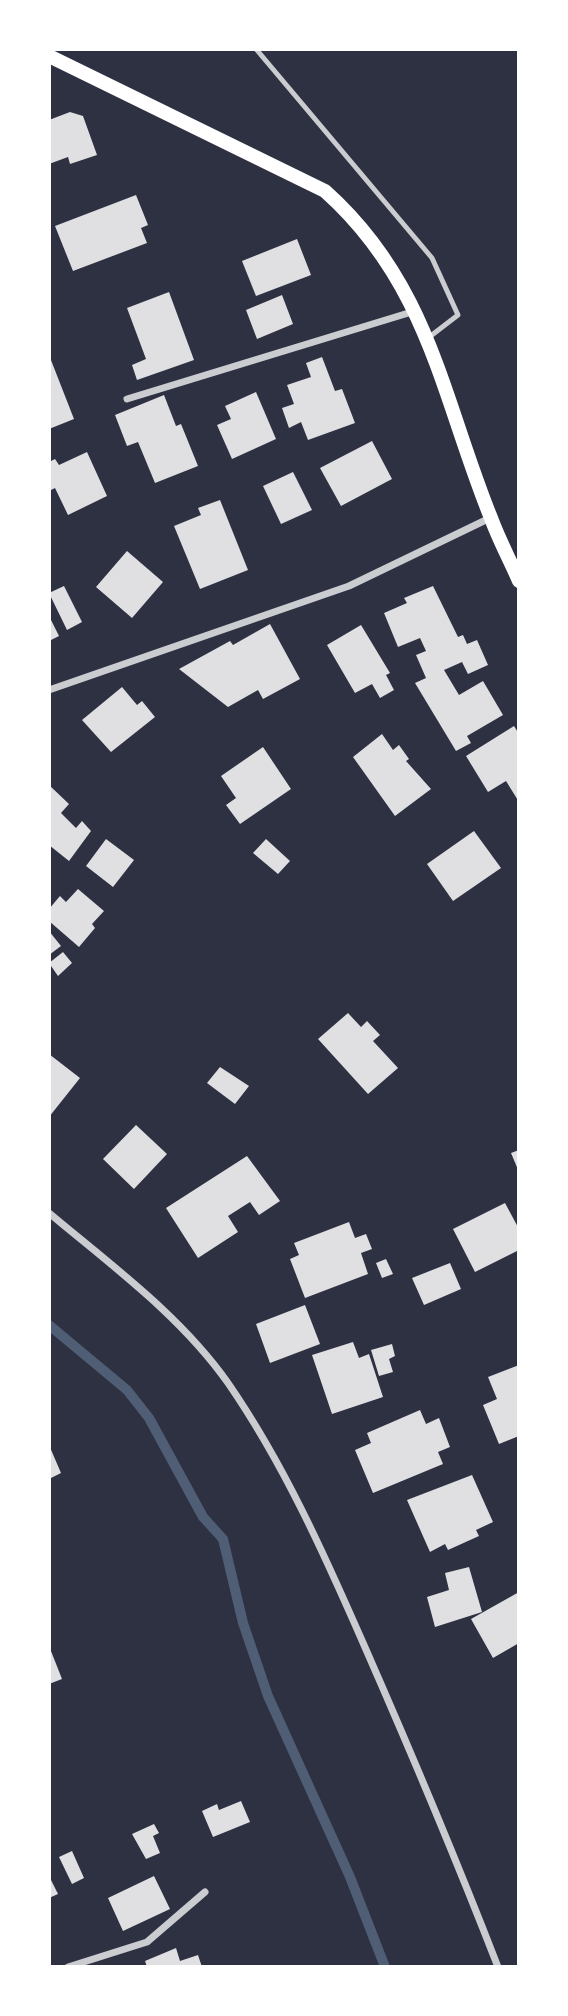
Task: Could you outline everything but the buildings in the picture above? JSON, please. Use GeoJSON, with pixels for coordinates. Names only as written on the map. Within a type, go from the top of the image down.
{"type":"FeatureCollection","features":[{"type":"Feature","properties":{"kind":"main road"},"geometry":{"type":"LineString","coordinates":[[49,56],[325,191],[354,216],[389,262],[416,311],[428,338],[490,518],[519,581]]}},
{"type":"Feature","properties":{"kind":"street"},"geometry":{"type":"LineString","coordinates":[[127,399],[416,311]]}},
{"type":"Feature","properties":{"kind":"street"},"geometry":{"type":"LineString","coordinates":[[49,690],[349,586],[490,518]]}},
{"type":"Feature","properties":{"kind":"street"},"geometry":{"type":"LineString","coordinates":[[49,1213],[165,1310],[227,1382],[277,1462],[341,1592],[436,1808],[498,1967]]}},
{"type":"Feature","properties":{"kind":"street"},"geometry":{"type":"LineString","coordinates":[[68,1967],[147,1942],[205,1892]]}},
{"type":"Feature","properties":{"kind":"lane"},"geometry":{"type":"LineString","coordinates":[[256,49],[432,258],[458,315],[428,338]]}},
{"type":"Feature","properties":{"kind":"waterway"},"geometry":{"type":"LineString","coordinates":[[49,1325],[127,1390],[149,1418],[203,1517],[223,1539],[243,1623],[268,1696],[350,1877],[385,1967]]}}]}
